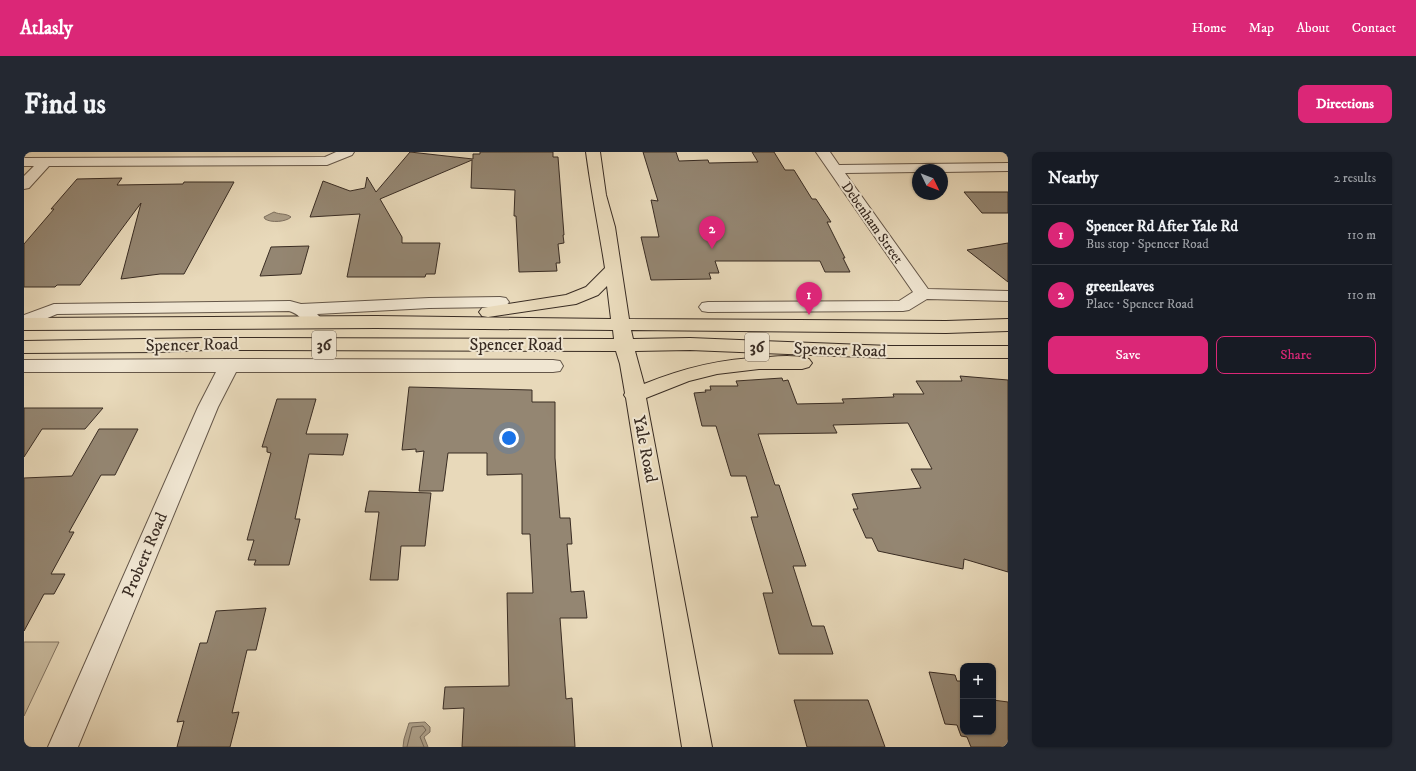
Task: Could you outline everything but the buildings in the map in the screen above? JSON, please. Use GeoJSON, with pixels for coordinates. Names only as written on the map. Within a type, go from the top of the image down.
{"type":"FeatureCollection","features":[{"type":"Feature","properties":{"kind":"main road","name":"Yale Road"},"geometry":{"type":"LineString","coordinates":[[593,152],[599,195],[607,227],[624,345],[630,364],[634,395],[697,747]]}},
{"type":"Feature","properties":{"kind":"main road"},"geometry":{"type":"LineString","coordinates":[[376,322],[438,313],[492,312],[570,300],[592,291],[613,269]]}},
{"type":"Feature","properties":{"kind":"main road","name":"Spencer Road"},"geometry":{"type":"LineString","coordinates":[[24,323],[376,322],[946,328],[1006,325]]}},
{"type":"Feature","properties":{"kind":"main road"},"geometry":{"type":"LineString","coordinates":[[24,333],[136,333],[170,334],[174,336],[173,340],[158,346]]}},
{"type":"Feature","properties":{"kind":"main road","name":"Spencer Road"},"geometry":{"type":"LineString","coordinates":[[24,347],[158,346],[206,344],[690,344],[890,352],[1008,352]]}},
{"type":"Feature","properties":{"kind":"main road"},"geometry":{"type":"LineString","coordinates":[[634,395],[690,374],[728,366],[778,362],[831,363],[871,357],[890,352]]}},
{"type":"Feature","properties":{"kind":"street"},"geometry":{"type":"LineString","coordinates":[[24,162],[327,161],[347,152]]}},
{"type":"Feature","properties":{"kind":"street","name":"Debenham Street"},"geometry":{"type":"LineString","coordinates":[[823,152],[923,294]]}},
{"type":"Feature","properties":{"kind":"street"},"geometry":{"type":"LineString","coordinates":[[24,185],[44,163]]}},
{"type":"Feature","properties":{"kind":"street"},"geometry":{"type":"LineString","coordinates":[[834,169],[1008,167]]}},
{"type":"Feature","properties":{"kind":"street"},"geometry":{"type":"LineString","coordinates":[[708,307],[903,306],[923,294],[1008,296]]}},
{"type":"Feature","properties":{"kind":"street","name":"Spencer Road"},"geometry":{"type":"LineString","coordinates":[[24,323],[54,309],[290,306],[301,309],[428,303],[500,302]]}},
{"type":"Feature","properties":{"kind":"street"},"geometry":{"type":"LineString","coordinates":[[301,309],[317,323]]}},
{"type":"Feature","properties":{"kind":"street","name":"Probert Road"},"geometry":{"type":"LineString","coordinates":[[64,747],[208,407],[223,380],[229,365]]}},
{"type":"Feature","properties":{"kind":"street","name":"Spencer Road"},"geometry":{"type":"LineString","coordinates":[[24,366],[553,366]]}},
{"type":"Feature","properties":{"kind":"shaded area"},"geometry":{"type":"Polygon","coordinates":[[[24,642],[59,642],[24,716],[24,642]]]}},
{"type":"Feature","properties":{"kind":"water"},"geometry":{"type":"Polygon","coordinates":[[[274,212],[291,217],[286,220],[278,221],[265,219],[264,217],[274,212]]]}},
{"type":"Feature","properties":{"kind":"water"},"geometry":{"type":"Polygon","coordinates":[[[425,722],[430,727],[430,732],[424,737],[428,747],[403,747],[409,723],[425,722]]]}},
{"type":"Feature","properties":{"kind":"place","name":"greenleaves"},"geometry":{"type":"Point","coordinates":[712,249]}},
{"type":"Feature","properties":{"kind":"place","name":"Spencer Rd After Yale Rd"},"geometry":{"type":"Point","coordinates":[809,315]}}]}
